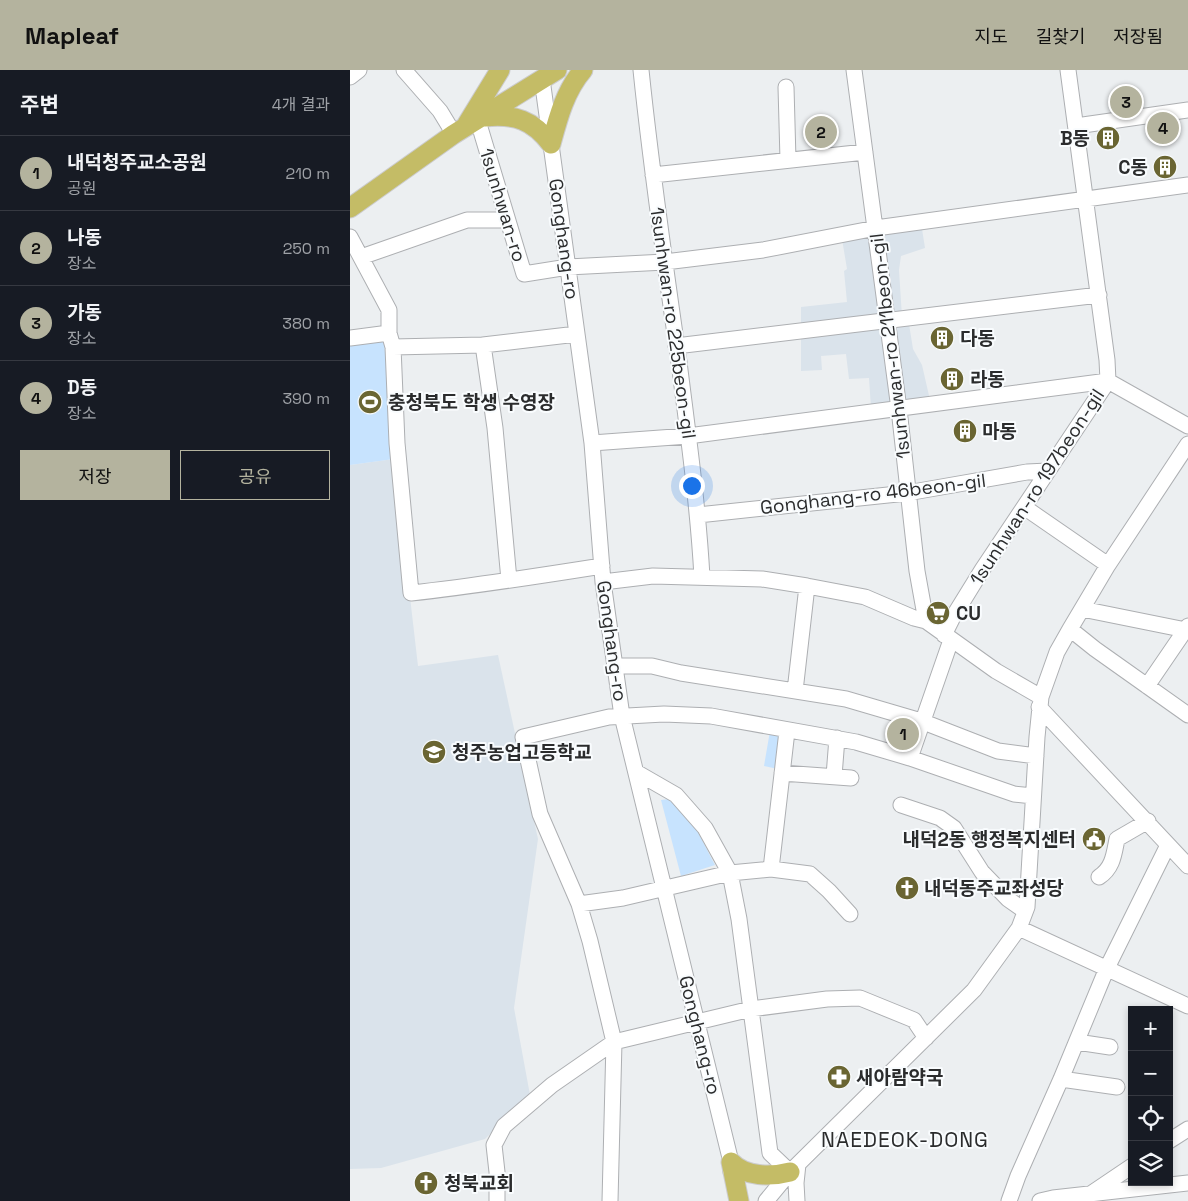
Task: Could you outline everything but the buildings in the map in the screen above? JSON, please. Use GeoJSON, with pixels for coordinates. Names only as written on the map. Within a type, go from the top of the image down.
{"type":"FeatureCollection","features":[{"type":"Feature","properties":{"kind":"main road"},"geometry":{"type":"LineString","coordinates":[[469,125],[500,70]]}},
{"type":"Feature","properties":{"kind":"main road"},"geometry":{"type":"LineString","coordinates":[[551,144],[563,104],[583,70]]}},
{"type":"Feature","properties":{"kind":"main road","name":"1sunhwan-ro"},"geometry":{"type":"LineString","coordinates":[[350,208],[546,73]]}},
{"type":"Feature","properties":{"kind":"main road"},"geometry":{"type":"LineString","coordinates":[[469,125],[514,117],[535,127],[551,144]]}},
{"type":"Feature","properties":{"kind":"main road"},"geometry":{"type":"LineString","coordinates":[[731,1162],[736,1167],[750,1173],[766,1174],[794,1168]]}},
{"type":"Feature","properties":{"kind":"main road","name":"Gonghang-ro"},"geometry":{"type":"LineString","coordinates":[[731,1162],[739,1201]]}},
{"type":"Feature","properties":{"kind":"street"},"geometry":{"type":"LineString","coordinates":[[350,76],[359,70]]}},
{"type":"Feature","properties":{"kind":"street","name":"1sunhwan-ro"},"geometry":{"type":"LineString","coordinates":[[404,70],[440,111],[469,125],[507,220],[524,274],[568,267]]}},
{"type":"Feature","properties":{"kind":"street","name":"1sunhwan-ro 225beon-gil"},"geometry":{"type":"LineString","coordinates":[[641,70],[698,515],[702,577]]}},
{"type":"Feature","properties":{"kind":"street","name":"1sunhwan-ro 211beon-gil"},"geometry":{"type":"LineString","coordinates":[[854,70],[888,321],[917,571],[926,621]]}},
{"type":"Feature","properties":{"kind":"street","name":"1sunhwan-ro 197beon-gil"},"geometry":{"type":"LineString","coordinates":[[910,758],[953,616],[1108,381],[1099,295],[1068,70]]}},
{"type":"Feature","properties":{"kind":"street","name":"Gonghang-ro"},"geometry":{"type":"LineString","coordinates":[[546,73],[551,144],[592,443],[603,582],[622,716],[731,1162]]}},
{"type":"Feature","properties":{"kind":"street"},"geometry":{"type":"LineString","coordinates":[[786,87],[788,160]]}},
{"type":"Feature","properties":{"kind":"street"},"geometry":{"type":"LineString","coordinates":[[1076,126],[1188,110]]}},
{"type":"Feature","properties":{"kind":"street"},"geometry":{"type":"LineString","coordinates":[[653,175],[865,152]]}},
{"type":"Feature","properties":{"kind":"street"},"geometry":{"type":"LineString","coordinates":[[568,267],[665,262],[763,250],[876,228],[1188,185]]}},
{"type":"Feature","properties":{"kind":"street"},"geometry":{"type":"LineString","coordinates":[[361,257],[467,220],[507,220]]}},
{"type":"Feature","properties":{"kind":"street"},"geometry":{"type":"LineString","coordinates":[[350,237],[375,287],[389,310],[397,443],[411,593],[490,584],[602,566]]}},
{"type":"Feature","properties":{"kind":"street"},"geometry":{"type":"LineString","coordinates":[[676,346],[1099,295]]}},
{"type":"Feature","properties":{"kind":"street"},"geometry":{"type":"LineString","coordinates":[[350,338],[483,345],[577,334]]}},
{"type":"Feature","properties":{"kind":"street"},"geometry":{"type":"LineString","coordinates":[[483,345],[495,432],[510,580]]}},
{"type":"Feature","properties":{"kind":"street"},"geometry":{"type":"LineString","coordinates":[[592,443],[688,436],[1108,381],[1188,426]]}},
{"type":"Feature","properties":{"kind":"street"},"geometry":{"type":"LineString","coordinates":[[766,1201],[794,1168],[974,990],[1019,928],[1025,911],[1029,882],[1040,702],[1057,652],[1108,565],[1188,444]]}},
{"type":"Feature","properties":{"kind":"street","name":"Gonghang-ro 46beon-gil"},"geometry":{"type":"LineString","coordinates":[[698,515],[907,493],[1027,472],[1048,471]]}},
{"type":"Feature","properties":{"kind":"street"},"geometry":{"type":"LineString","coordinates":[[1024,507],[1108,565]]}},
{"type":"Feature","properties":{"kind":"street"},"geometry":{"type":"LineString","coordinates":[[603,582],[654,576],[762,579],[865,597],[914,618],[926,621],[1040,702],[1188,866]]}},
{"type":"Feature","properties":{"kind":"street"},"geometry":{"type":"LineString","coordinates":[[795,691],[807,586]]}},
{"type":"Feature","properties":{"kind":"street"},"geometry":{"type":"LineString","coordinates":[[1082,610],[1187,628],[1147,686]]}},
{"type":"Feature","properties":{"kind":"street"},"geometry":{"type":"LineString","coordinates":[[1070,629],[1188,715]]}},
{"type":"Feature","properties":{"kind":"street"},"geometry":{"type":"LineString","coordinates":[[614,666],[652,666],[681,673],[846,699],[921,721],[998,751],[1036,756]]}},
{"type":"Feature","properties":{"kind":"street"},"geometry":{"type":"LineString","coordinates":[[610,1201],[614,1042],[590,941],[579,904],[540,814],[523,738],[609,717],[664,714],[711,716],[856,742],[910,758],[1014,794],[1033,796]]}},
{"type":"Feature","properties":{"kind":"street"},"geometry":{"type":"LineString","coordinates":[[771,869],[787,731]]}},
{"type":"Feature","properties":{"kind":"street"},"geometry":{"type":"LineString","coordinates":[[834,776],[837,738]]}},
{"type":"Feature","properties":{"kind":"street"},"geometry":{"type":"LineString","coordinates":[[636,772],[676,795],[705,828],[730,873],[739,918],[770,1153],[794,1168]]}},
{"type":"Feature","properties":{"kind":"street"},"geometry":{"type":"LineString","coordinates":[[782,774],[851,778]]}},
{"type":"Feature","properties":{"kind":"street"},"geometry":{"type":"LineString","coordinates":[[901,805],[940,818],[954,828],[982,872],[1008,899],[1025,911]]}},
{"type":"Feature","properties":{"kind":"street"},"geometry":{"type":"LineString","coordinates":[[1099,877],[1105,873],[1113,861],[1117,839],[1148,821]]}},
{"type":"Feature","properties":{"kind":"street"},"geometry":{"type":"LineString","coordinates":[[1009,1201],[1018,1176],[1062,1079],[1107,968],[1168,845]]}},
{"type":"Feature","properties":{"kind":"street"},"geometry":{"type":"LineString","coordinates":[[579,904],[622,898],[730,873],[771,869],[810,874],[830,891],[850,914]]}},
{"type":"Feature","properties":{"kind":"street"},"geometry":{"type":"LineString","coordinates":[[1019,928],[1188,1006]]}},
{"type":"Feature","properties":{"kind":"street"},"geometry":{"type":"LineString","coordinates":[[498,1201],[494,1145],[504,1126],[552,1085],[614,1042],[751,1009],[827,999],[860,998],[914,1020],[926,1038]]}},
{"type":"Feature","properties":{"kind":"street"},"geometry":{"type":"LineString","coordinates":[[1076,1042],[1110,1047]]}},
{"type":"Feature","properties":{"kind":"street"},"geometry":{"type":"LineString","coordinates":[[1062,1079],[1117,1087]]}},
{"type":"Feature","properties":{"kind":"street"},"geometry":{"type":"LineString","coordinates":[[1173,1138],[1188,1129]]}},
{"type":"Feature","properties":{"kind":"street"},"geometry":{"type":"LineString","coordinates":[[731,1162],[731,1201]]}},
{"type":"Feature","properties":{"kind":"street"},"geometry":{"type":"LineString","coordinates":[[794,1168],[797,1201]]}},
{"type":"Feature","properties":{"kind":"street"},"geometry":{"type":"LineString","coordinates":[[1090,1194],[1128,1169]]}},
{"type":"Feature","properties":{"kind":"street"},"geometry":{"type":"LineString","coordinates":[[1040,1201],[1188,1182]]}},
{"type":"Feature","properties":{"kind":"shaded area"},"geometry":{"type":"Polygon","coordinates":[[[922,229],[925,248],[901,256],[899,270],[902,317],[909,324],[913,349],[922,365],[930,400],[871,408],[869,378],[849,379],[846,354],[821,356],[822,370],[801,371],[801,307],[847,302],[844,271],[847,269],[842,239],[922,229]]]}},
{"type":"Feature","properties":{"kind":"shaded area","name":"충청북도 학생 수영장"},"geometry":{"type":"Polygon","coordinates":[[[384,341],[394,459],[350,465],[350,345],[384,341]]]}},
{"type":"Feature","properties":{"kind":"shaded area","name":"청주농업고등학교"},"geometry":{"type":"Polygon","coordinates":[[[394,459],[418,666],[498,655],[538,839],[514,1008],[530,1095],[485,1139],[381,1168],[350,1169],[350,465],[394,459]]]}},
{"type":"Feature","properties":{"kind":"shaded area"},"geometry":{"type":"Polygon","coordinates":[[[899,717],[918,722],[907,751],[889,746],[899,717]]]}},
{"type":"Feature","properties":{"kind":"shaded area"},"geometry":{"type":"Polygon","coordinates":[[[770,731],[783,733],[778,769],[764,766],[770,731]]]}},
{"type":"Feature","properties":{"kind":"shaded area"},"geometry":{"type":"Polygon","coordinates":[[[669,799],[690,820],[715,865],[681,876],[661,800],[669,799]]]}},
{"type":"Feature","properties":{"kind":"place","name":"가동"},"geometry":{"type":"Point","coordinates":[1126,102]}},
{"type":"Feature","properties":{"kind":"place","name":"D동"},"geometry":{"type":"Point","coordinates":[1163,128]}},
{"type":"Feature","properties":{"kind":"place","name":"나동"},"geometry":{"type":"Point","coordinates":[821,132]}},
{"type":"Feature","properties":{"kind":"place","name":"B동"},"geometry":{"type":"Point","coordinates":[1108,138]}},
{"type":"Feature","properties":{"kind":"place","name":"C동"},"geometry":{"type":"Point","coordinates":[1165,167]}},
{"type":"Feature","properties":{"kind":"place","name":"다동"},"geometry":{"type":"Point","coordinates":[942,338]}},
{"type":"Feature","properties":{"kind":"place","name":"라동"},"geometry":{"type":"Point","coordinates":[952,379]}},
{"type":"Feature","properties":{"kind":"place","name":"충청북도 학생 수영장"},"geometry":{"type":"Point","coordinates":[370,402]}},
{"type":"Feature","properties":{"kind":"place","name":"마동"},"geometry":{"type":"Point","coordinates":[965,431]}},
{"type":"Feature","properties":{"kind":"place","name":"CU"},"geometry":{"type":"Point","coordinates":[938,613]}},
{"type":"Feature","properties":{"kind":"place","name":"내덕청주교소공원"},"geometry":{"type":"Point","coordinates":[903,734]}},
{"type":"Feature","properties":{"kind":"place","name":"청주농업고등학교"},"geometry":{"type":"Point","coordinates":[434,752]}},
{"type":"Feature","properties":{"kind":"place","name":"내덕2동 행정복지센터"},"geometry":{"type":"Point","coordinates":[1094,839]}},
{"type":"Feature","properties":{"kind":"place","name":"내덕동주교좌성당"},"geometry":{"type":"Point","coordinates":[907,888]}},
{"type":"Feature","properties":{"kind":"place","name":"새아람약국"},"geometry":{"type":"Point","coordinates":[839,1077]}},
{"type":"Feature","properties":{"kind":"place","name":"청북교회"},"geometry":{"type":"Point","coordinates":[426,1183]}},
{"type":"Feature","properties":{"kind":"district","name":"NAEDEOK-DONG"},"geometry":{"type":"Point","coordinates":[905,1139]}}]}
